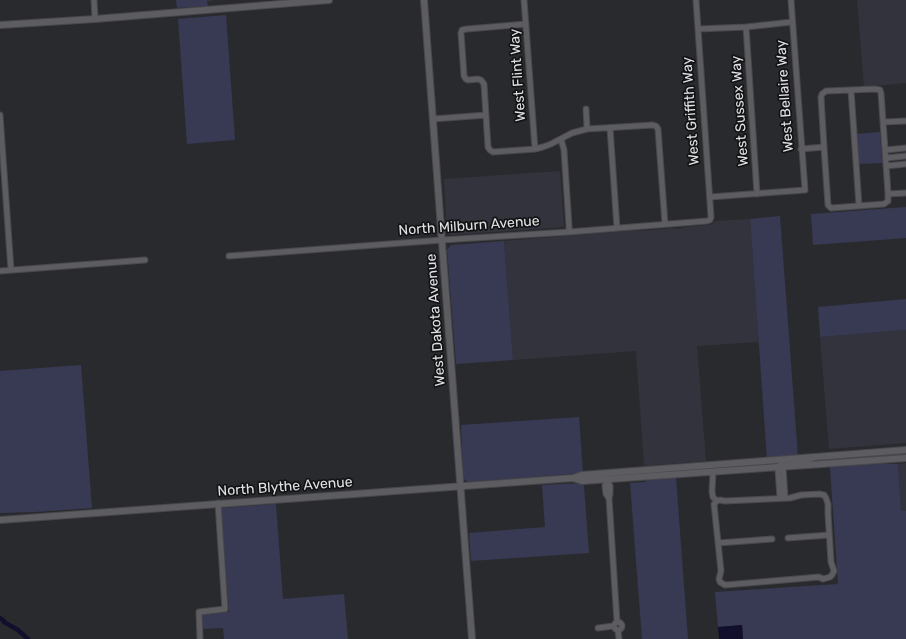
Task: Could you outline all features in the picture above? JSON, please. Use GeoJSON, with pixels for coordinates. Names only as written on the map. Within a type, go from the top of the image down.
{"type":"FeatureCollection","features":[{"type":"Feature","properties":{"kind":"street"},"geometry":{"type":"LineString","coordinates":[[94,0],[95,19]]}},
{"type":"Feature","properties":{"kind":"street"},"geometry":{"type":"LineString","coordinates":[[0,25],[95,19],[329,0]]}},
{"type":"Feature","properties":{"kind":"street","name":"West Dakota Avenue"},"geometry":{"type":"LineString","coordinates":[[424,0],[472,639]]}},
{"type":"Feature","properties":{"kind":"street","name":"West Flint Way"},"geometry":{"type":"LineString","coordinates":[[524,0],[535,149]]}},
{"type":"Feature","properties":{"kind":"street","name":"West Griffith Way"},"geometry":{"type":"LineString","coordinates":[[696,0],[710,197],[710,220]]}},
{"type":"Feature","properties":{"kind":"street","name":"West Bellaire Way"},"geometry":{"type":"LineString","coordinates":[[758,194],[805,190],[791,0]]}},
{"type":"Feature","properties":{"kind":"street"},"geometry":{"type":"LineString","coordinates":[[698,29],[746,27],[792,22]]}},
{"type":"Feature","properties":{"kind":"street"},"geometry":{"type":"LineString","coordinates":[[526,24],[466,28],[462,30],[464,76],[468,80],[478,78],[484,84],[488,147],[490,150],[493,152],[543,148],[572,133],[587,130],[656,126],[658,129],[665,224]]}},
{"type":"Feature","properties":{"kind":"street","name":"West Sussex Way"},"geometry":{"type":"LineString","coordinates":[[746,27],[758,194]]}},
{"type":"Feature","properties":{"kind":"street"},"geometry":{"type":"LineString","coordinates":[[851,90],[859,206]]}},
{"type":"Feature","properties":{"kind":"street"},"geometry":{"type":"LineString","coordinates":[[851,90],[880,90],[888,201],[884,204],[831,208],[828,205],[822,94],[826,91],[851,90]]}},
{"type":"Feature","properties":{"kind":"street"},"geometry":{"type":"LineString","coordinates":[[586,109],[587,130]]}},
{"type":"Feature","properties":{"kind":"street"},"geometry":{"type":"LineString","coordinates":[[0,115],[11,270]]}},
{"type":"Feature","properties":{"kind":"street"},"geometry":{"type":"LineString","coordinates":[[433,119],[486,115]]}},
{"type":"Feature","properties":{"kind":"street"},"geometry":{"type":"LineString","coordinates":[[883,122],[906,121]]}},
{"type":"Feature","properties":{"kind":"street"},"geometry":{"type":"LineString","coordinates":[[610,128],[617,228]]}},
{"type":"Feature","properties":{"kind":"street"},"geometry":{"type":"LineString","coordinates":[[561,139],[564,150],[569,226],[568,232]]}},
{"type":"Feature","properties":{"kind":"street"},"geometry":{"type":"LineString","coordinates":[[801,149],[824,147]]}},
{"type":"Feature","properties":{"kind":"street"},"geometry":{"type":"LineString","coordinates":[[885,150],[906,148]]}},
{"type":"Feature","properties":{"kind":"street"},"geometry":{"type":"LineString","coordinates":[[886,158],[906,156]]}},
{"type":"Feature","properties":{"kind":"street"},"geometry":{"type":"LineString","coordinates":[[886,166],[906,164]]}},
{"type":"Feature","properties":{"kind":"street"},"geometry":{"type":"LineString","coordinates":[[888,194],[906,192]]}},
{"type":"Feature","properties":{"kind":"street"},"geometry":{"type":"LineString","coordinates":[[710,197],[758,194]]}},
{"type":"Feature","properties":{"kind":"street","name":"North Milburn Avenue"},"geometry":{"type":"LineString","coordinates":[[229,256],[568,232],[710,220]]}},
{"type":"Feature","properties":{"kind":"street"},"geometry":{"type":"LineString","coordinates":[[0,271],[145,260]]}},
{"type":"Feature","properties":{"kind":"street","name":"North Blythe Avenue"},"geometry":{"type":"LineString","coordinates":[[573,478],[582,481],[607,479],[906,450]]}},
{"type":"Feature","properties":{"kind":"street","name":"North Blythe Avenue"},"geometry":{"type":"LineString","coordinates":[[780,467],[783,463],[807,461],[813,458]]}},
{"type":"Feature","properties":{"kind":"street","name":"North Blythe Avenue"},"geometry":{"type":"LineString","coordinates":[[0,520],[573,478],[582,475],[645,470],[698,470],[713,472],[906,458]]}},
{"type":"Feature","properties":{"kind":"street"},"geometry":{"type":"LineString","coordinates":[[780,467],[782,498]]}},
{"type":"Feature","properties":{"kind":"street","name":"North Blythe Avenue"},"geometry":{"type":"LineString","coordinates":[[607,479],[611,475],[641,473],[645,470]]}},
{"type":"Feature","properties":{"kind":"street"},"geometry":{"type":"LineString","coordinates":[[713,472],[712,492],[717,501]]}},
{"type":"Feature","properties":{"kind":"street"},"geometry":{"type":"LineString","coordinates":[[607,479],[610,486],[610,494],[608,498],[618,622],[621,623],[622,626],[621,629],[618,630]]}},
{"type":"Feature","properties":{"kind":"street"},"geometry":{"type":"LineString","coordinates":[[801,495],[824,495],[828,504],[831,562],[834,571],[832,575],[830,577],[823,578],[819,577],[726,585],[720,582],[719,579],[721,571],[714,504],[717,501],[790,498],[801,495]]}},
{"type":"Feature","properties":{"kind":"street"},"geometry":{"type":"LineString","coordinates":[[200,639],[199,612],[225,609],[218,504]]}},
{"type":"Feature","properties":{"kind":"street"},"geometry":{"type":"LineString","coordinates":[[788,538],[829,535]]}},
{"type":"Feature","properties":{"kind":"street"},"geometry":{"type":"LineString","coordinates":[[718,543],[772,539]]}},
{"type":"Feature","properties":{"kind":"street"},"geometry":{"type":"LineString","coordinates":[[598,628],[614,626],[614,623],[618,622]]}},
{"type":"Feature","properties":{"kind":"street"},"geometry":{"type":"LineString","coordinates":[[614,626],[615,629],[618,630],[619,639]]}},
{"type":"Feature","properties":{"kind":"shaded area"},"geometry":{"type":"Polygon","coordinates":[[[176,0],[214,0],[207,1],[208,6],[177,8],[176,0]]]}},
{"type":"Feature","properties":{"kind":"shaded area"},"geometry":{"type":"Polygon","coordinates":[[[857,0],[906,0],[906,83],[864,87],[857,0]]]}},
{"type":"Feature","properties":{"kind":"shaded area"},"geometry":{"type":"Polygon","coordinates":[[[226,15],[235,140],[187,144],[178,19],[226,15]]]}},
{"type":"Feature","properties":{"kind":"shaded area"},"geometry":{"type":"Polygon","coordinates":[[[880,132],[882,163],[857,164],[855,134],[880,132]]]}},
{"type":"Feature","properties":{"kind":"shaded area"},"geometry":{"type":"Polygon","coordinates":[[[560,171],[564,227],[450,235],[447,233],[444,179],[560,171]]]}},
{"type":"Feature","properties":{"kind":"shaded area"},"geometry":{"type":"Polygon","coordinates":[[[906,207],[906,238],[813,245],[811,214],[906,207]]]}},
{"type":"Feature","properties":{"kind":"shaded area"},"geometry":{"type":"Polygon","coordinates":[[[780,216],[798,457],[767,459],[750,219],[780,216]]]}},
{"type":"Feature","properties":{"kind":"shaded area"},"geometry":{"type":"Polygon","coordinates":[[[750,219],[759,342],[697,346],[706,461],[644,466],[636,351],[513,360],[504,241],[638,230],[677,229],[709,225],[715,221],[750,219]]]}},
{"type":"Feature","properties":{"kind":"shaded area"},"geometry":{"type":"Polygon","coordinates":[[[504,241],[513,360],[456,364],[447,250],[451,245],[504,241]]]}},
{"type":"Feature","properties":{"kind":"shaded area"},"geometry":{"type":"Polygon","coordinates":[[[906,299],[906,330],[820,337],[818,307],[906,299]]]}},
{"type":"Feature","properties":{"kind":"shaded area"},"geometry":{"type":"Polygon","coordinates":[[[906,330],[906,443],[829,449],[820,337],[906,330]]]}},
{"type":"Feature","properties":{"kind":"shaded area"},"geometry":{"type":"Polygon","coordinates":[[[81,365],[92,508],[0,513],[0,371],[81,365]]]}},
{"type":"Feature","properties":{"kind":"shaded area"},"geometry":{"type":"Polygon","coordinates":[[[579,417],[583,473],[469,482],[463,477],[461,425],[579,417]]]}},
{"type":"Feature","properties":{"kind":"shaded area"},"geometry":{"type":"Polygon","coordinates":[[[864,463],[898,464],[901,511],[906,511],[906,639],[743,639],[742,625],[718,627],[715,592],[838,584],[830,467],[864,463]]]}},
{"type":"Feature","properties":{"kind":"shaded area"},"geometry":{"type":"Polygon","coordinates":[[[906,463],[906,511],[901,511],[898,464],[906,463]]]}},
{"type":"Feature","properties":{"kind":"shaded area"},"geometry":{"type":"Polygon","coordinates":[[[676,477],[688,639],[642,639],[630,483],[646,482],[646,479],[676,477]]]}},
{"type":"Feature","properties":{"kind":"shaded area"},"geometry":{"type":"Polygon","coordinates":[[[582,483],[584,486],[589,553],[471,561],[469,533],[545,527],[542,485],[582,483]]]}},
{"type":"Feature","properties":{"kind":"shaded area"},"geometry":{"type":"Polygon","coordinates":[[[276,504],[283,599],[344,594],[348,639],[224,639],[223,628],[203,629],[202,614],[229,612],[221,508],[276,504]]]}},
{"type":"Feature","properties":{"kind":"shaded area"},"geometry":{"type":"Polygon","coordinates":[[[742,625],[743,639],[719,639],[718,627],[742,625]]]}},
{"type":"Feature","properties":{"kind":"waterway"},"geometry":{"type":"LineString","coordinates":[[0,618],[28,639]]}}]}
